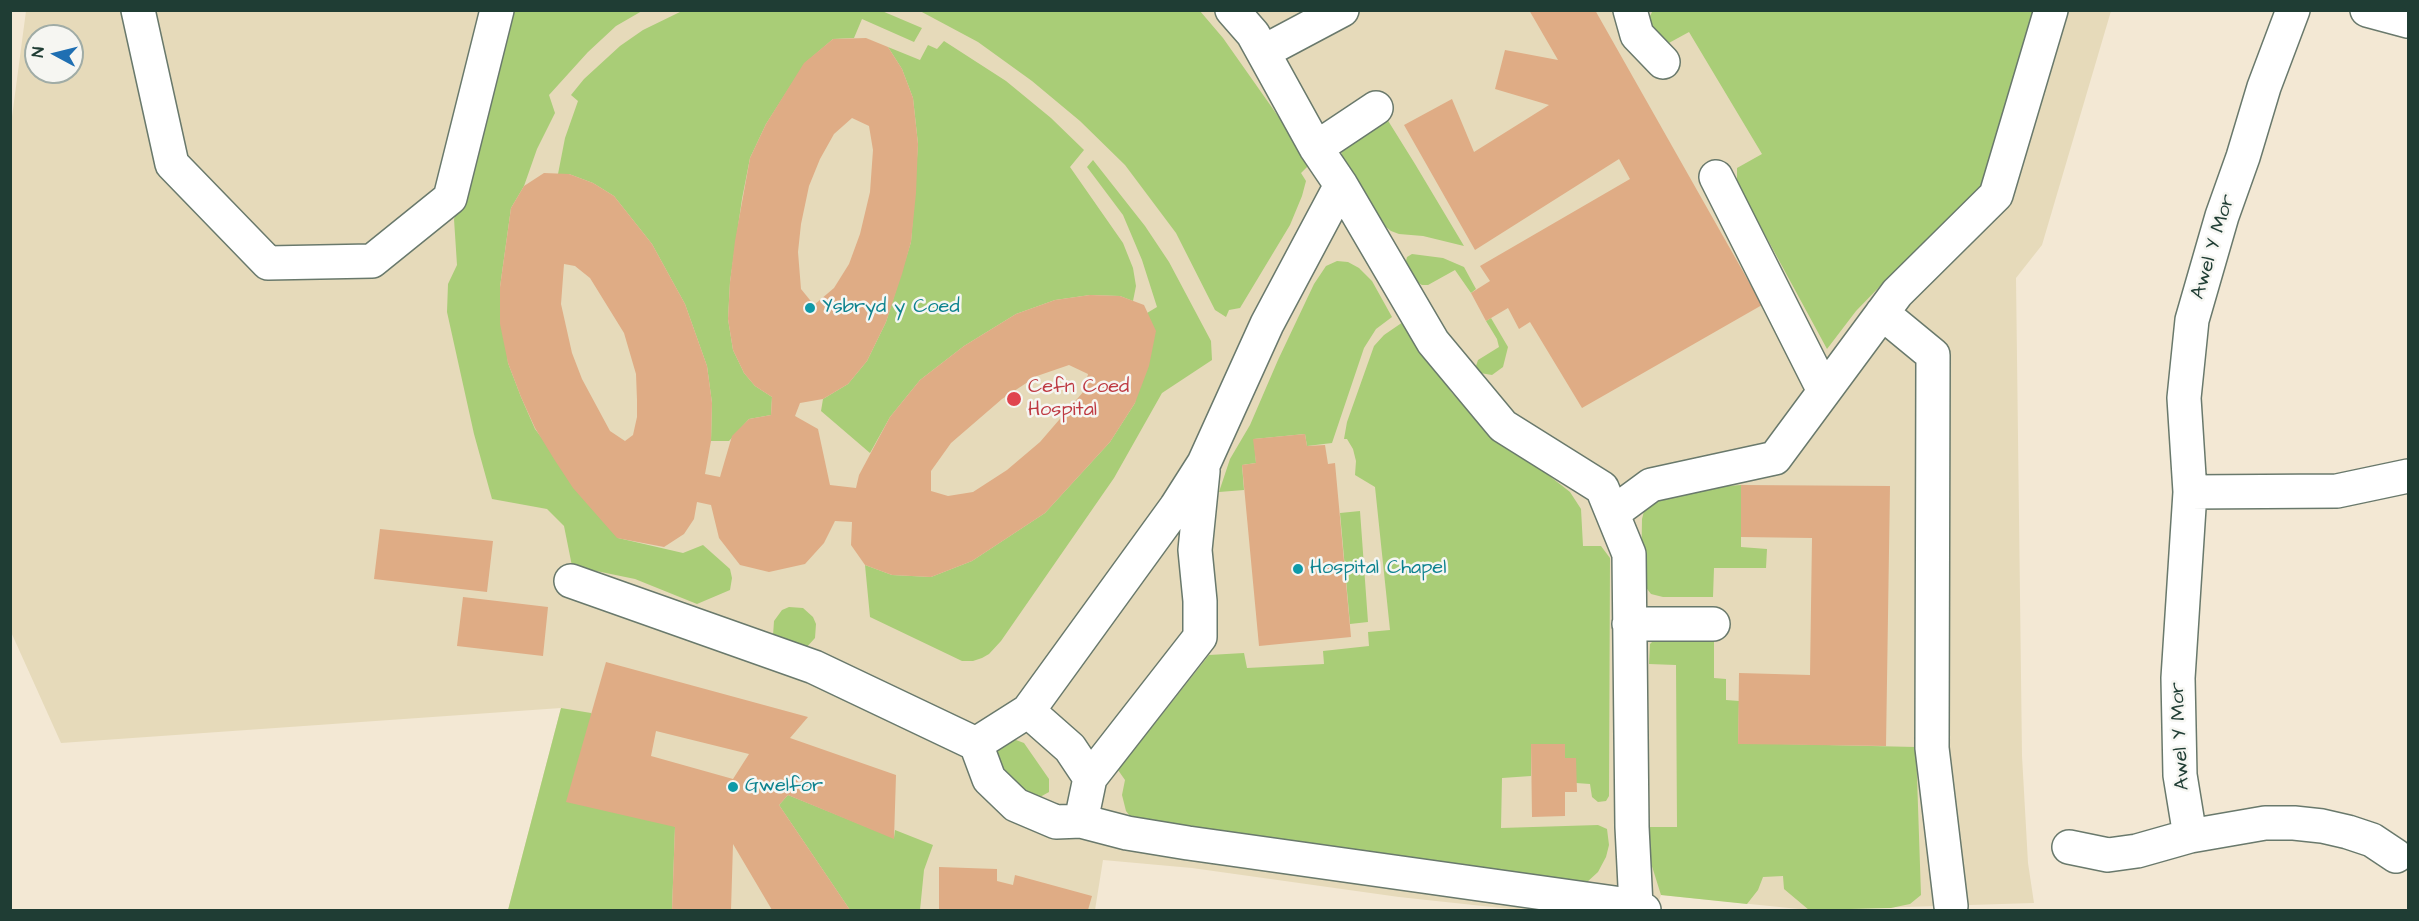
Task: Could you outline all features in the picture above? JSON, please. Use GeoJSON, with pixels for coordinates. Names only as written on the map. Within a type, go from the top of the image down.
{"type":"FeatureCollection","features":[{"type":"Feature","properties":{"kind":"street"},"geometry":{"type":"LineString","coordinates":[[138,10],[172,164],[268,263],[372,261],[450,198],[497,10]]}},
{"type":"Feature","properties":{"kind":"street"},"geometry":{"type":"LineString","coordinates":[[571,582],[814,667],[976,744],[989,779],[1016,805],[1056,822],[1081,821],[1127,833],[1188,843],[1640,908],[1632,815],[1629,554],[1602,488],[1503,426],[1433,342],[1341,185],[1316,148],[1253,34],[1232,10]]}},
{"type":"Feature","properties":{"kind":"street"},"geometry":{"type":"LineString","coordinates":[[1263,52],[1342,10]]}},
{"type":"Feature","properties":{"kind":"street"},"geometry":{"type":"LineString","coordinates":[[1630,10],[1637,35],[1663,62]]}},
{"type":"Feature","properties":{"kind":"street"},"geometry":{"type":"LineString","coordinates":[[1613,513],[1651,485],[1775,458],[1897,293],[1996,195],[2051,10]]}},
{"type":"Feature","properties":{"kind":"street","name":"Awel Y Mor"},"geometry":{"type":"LineString","coordinates":[[2190,837],[2180,775],[2178,678],[2190,492],[2184,398],[2192,320],[2222,216],[2264,87],[2293,10]]}},
{"type":"Feature","properties":{"kind":"street"},"geometry":{"type":"LineString","coordinates":[[2367,10],[2409,21]]}},
{"type":"Feature","properties":{"kind":"street"},"geometry":{"type":"LineString","coordinates":[[1316,148],[1376,108]]}},
{"type":"Feature","properties":{"kind":"street"},"geometry":{"type":"LineString","coordinates":[[1716,177],[1824,391]]}},
{"type":"Feature","properties":{"kind":"street"},"geometry":{"type":"LineString","coordinates":[[976,744],[1028,711],[1176,507],[1204,463],[1267,324],[1341,185]]}},
{"type":"Feature","properties":{"kind":"street"},"geometry":{"type":"LineString","coordinates":[[1882,313],[1933,355],[1932,748],[1951,906]]}},
{"type":"Feature","properties":{"kind":"street"},"geometry":{"type":"LineString","coordinates":[[1081,821],[1090,778],[1200,637],[1200,601],[1195,550],[1204,463]]}},
{"type":"Feature","properties":{"kind":"street"},"geometry":{"type":"LineString","coordinates":[[2190,492],[2337,491],[2409,476]]}},
{"type":"Feature","properties":{"kind":"street"},"geometry":{"type":"LineString","coordinates":[[1629,624],[1713,624]]}},
{"type":"Feature","properties":{"kind":"street"},"geometry":{"type":"LineString","coordinates":[[1028,711],[1070,748],[1090,778]]}},
{"type":"Feature","properties":{"kind":"street"},"geometry":{"type":"LineString","coordinates":[[2069,847],[2108,855],[2137,851],[2190,837],[2265,823],[2294,823],[2348,831],[2372,840],[2396,856]]}},
{"type":"Feature","properties":{"kind":"shaded area","name":"Cefn Coed Hospital"},"geometry":{"type":"Polygon","coordinates":[[[26,11],[2111,11],[2042,245],[2016,278],[2022,756],[2028,863],[2034,903],[1809,910],[1661,895],[1656,910],[1520,910],[1399,897],[1192,868],[1103,860],[1095,910],[508,910],[561,708],[61,743],[11,632],[10,132],[24,26],[24,84],[84,84],[84,24],[24,24],[26,11]]]}},
{"type":"Feature","properties":{"kind":"green space"},"geometry":{"type":"Polygon","coordinates":[[[1653,10],[2041,11],[1987,181],[1936,235],[1856,311],[1827,349],[1737,183],[1737,168],[1762,154],[1689,32],[1667,44],[1645,26],[1653,10]]]}},
{"type":"Feature","properties":{"kind":"green space"},"geometry":{"type":"Polygon","coordinates":[[[512,11],[642,11],[616,26],[588,52],[549,95],[555,113],[537,149],[524,186],[511,208],[500,287],[508,363],[535,429],[618,538],[683,553],[703,545],[730,569],[732,578],[730,590],[697,604],[635,579],[572,566],[564,526],[547,509],[492,499],[474,434],[447,312],[448,284],[457,265],[454,219],[463,197],[512,11]]]}},
{"type":"Feature","properties":{"kind":"green space"},"geometry":{"type":"Polygon","coordinates":[[[682,11],[882,11],[922,28],[914,42],[862,19],[854,38],[833,39],[805,63],[766,124],[750,158],[730,282],[728,319],[733,350],[744,373],[755,386],[772,397],[771,415],[749,419],[729,441],[711,441],[712,403],[707,366],[685,304],[652,244],[614,196],[593,183],[569,174],[558,174],[565,138],[578,101],[571,95],[584,79],[620,46],[643,30],[682,11]]]}},
{"type":"Feature","properties":{"kind":"green space"},"geometry":{"type":"Polygon","coordinates":[[[920,11],[1200,11],[1223,38],[1285,126],[1308,166],[1301,173],[1306,181],[1290,225],[1240,308],[1229,310],[1226,317],[1215,310],[1176,233],[1125,165],[1080,121],[1032,81],[978,42],[920,11]]]}},
{"type":"Feature","properties":{"kind":"green space"},"geometry":{"type":"Polygon","coordinates":[[[944,41],[1006,81],[1051,118],[1084,150],[1070,167],[1123,243],[1133,268],[1136,286],[1133,301],[1120,296],[1090,295],[1055,300],[1016,314],[964,346],[920,380],[890,417],[870,453],[821,411],[823,399],[848,384],[867,361],[886,322],[911,242],[918,144],[913,98],[902,69],[888,47],[920,60],[928,45],[937,49],[944,41]]]}},
{"type":"Feature","properties":{"kind":"green space"},"geometry":{"type":"Polygon","coordinates":[[[1382,111],[1464,246],[1423,236],[1399,234],[1380,222],[1343,159],[1341,150],[1382,111]]]}},
{"type":"Feature","properties":{"kind":"green space"},"geometry":{"type":"Polygon","coordinates":[[[1093,160],[1145,226],[1169,262],[1211,341],[1212,360],[1162,393],[1114,478],[1001,641],[982,658],[962,661],[870,617],[865,565],[892,575],[931,577],[972,561],[1045,513],[1110,442],[1135,403],[1147,313],[1157,307],[1142,260],[1123,215],[1087,167],[1093,160]]]}},
{"type":"Feature","properties":{"kind":"green space"},"geometry":{"type":"Polygon","coordinates":[[[1412,254],[1443,258],[1464,267],[1476,289],[1471,293],[1455,270],[1428,285],[1422,285],[1417,282],[1405,265],[1407,257],[1412,254]]]}},
{"type":"Feature","properties":{"kind":"green space"},"geometry":{"type":"Polygon","coordinates":[[[1337,261],[1348,262],[1359,268],[1372,281],[1392,317],[1376,329],[1364,348],[1332,443],[1307,446],[1305,434],[1254,439],[1256,463],[1242,465],[1244,490],[1219,492],[1230,459],[1250,425],[1314,284],[1326,266],[1337,261]]]}},
{"type":"Feature","properties":{"kind":"green space"},"geometry":{"type":"Polygon","coordinates":[[[1491,318],[1508,347],[1503,367],[1492,375],[1480,373],[1476,366],[1478,360],[1499,347],[1486,321],[1491,318]]]}},
{"type":"Feature","properties":{"kind":"green space"},"geometry":{"type":"Polygon","coordinates":[[[1403,322],[1452,393],[1474,417],[1570,492],[1581,509],[1583,546],[1601,546],[1610,558],[1609,796],[1606,801],[1598,802],[1592,797],[1590,784],[1576,783],[1576,758],[1565,758],[1564,744],[1531,744],[1531,776],[1502,778],[1501,828],[1598,825],[1607,829],[1609,845],[1606,857],[1598,872],[1586,883],[1137,825],[1126,811],[1122,795],[1125,780],[1118,770],[1209,655],[1244,653],[1247,668],[1324,664],[1323,651],[1369,646],[1368,632],[1390,630],[1375,487],[1355,475],[1356,461],[1353,449],[1347,439],[1344,439],[1347,422],[1374,346],[1384,335],[1403,322]]]}},
{"type":"Feature","properties":{"kind":"green space"},"geometry":{"type":"Polygon","coordinates":[[[1741,485],[1741,547],[1767,549],[1766,568],[1714,568],[1713,597],[1663,597],[1651,594],[1641,578],[1642,519],[1645,507],[1677,490],[1741,485]]]}},
{"type":"Feature","properties":{"kind":"green space"},"geometry":{"type":"Polygon","coordinates":[[[1360,511],[1368,622],[1350,624],[1340,513],[1360,511]]]}},
{"type":"Feature","properties":{"kind":"green space"},"geometry":{"type":"Polygon","coordinates":[[[789,607],[803,608],[813,617],[816,624],[815,638],[805,649],[773,636],[774,621],[782,610],[789,607]]]}},
{"type":"Feature","properties":{"kind":"green space"},"geometry":{"type":"Polygon","coordinates":[[[1658,636],[1714,640],[1714,678],[1726,679],[1726,700],[1739,701],[1738,743],[1916,747],[1921,895],[1910,904],[1891,908],[1809,910],[1784,889],[1783,876],[1763,877],[1758,890],[1747,904],[1661,895],[1643,827],[1677,827],[1676,665],[1649,664],[1650,644],[1658,636]]]}},
{"type":"Feature","properties":{"kind":"green space"},"geometry":{"type":"Polygon","coordinates":[[[561,708],[591,713],[675,827],[672,910],[508,910],[561,708]]]}},
{"type":"Feature","properties":{"kind":"green space"},"geometry":{"type":"Polygon","coordinates":[[[997,739],[1024,743],[1049,779],[1049,792],[1040,797],[1029,796],[1006,776],[990,743],[997,739]]]}},
{"type":"Feature","properties":{"kind":"green space"},"geometry":{"type":"Polygon","coordinates":[[[788,795],[894,838],[895,830],[933,845],[924,870],[920,910],[850,910],[779,805],[788,795]]]}},
{"type":"Feature","properties":{"kind":"building"},"geometry":{"type":"Polygon","coordinates":[[[1529,10],[1595,10],[1762,305],[1582,408],[1530,322],[1519,329],[1508,308],[1486,321],[1471,293],[1490,281],[1480,266],[1630,179],[1619,159],[1475,250],[1404,125],[1452,99],[1474,152],[1549,105],[1495,89],[1505,50],[1558,60],[1529,10]]]}},
{"type":"Feature","properties":{"kind":"building","name":"Ysbryd y Coed"},"geometry":{"type":"Polygon","coordinates":[[[866,38],[888,47],[902,69],[913,98],[918,144],[911,242],[886,322],[867,361],[848,384],[823,399],[800,403],[795,416],[818,429],[830,485],[856,488],[859,475],[890,417],[920,380],[964,346],[1016,314],[1055,300],[1090,295],[1120,296],[1144,305],[1156,331],[1149,366],[1135,403],[1110,442],[1045,513],[972,561],[931,577],[892,575],[865,565],[851,545],[852,522],[835,521],[824,543],[805,564],[769,572],[740,565],[719,538],[711,505],[697,502],[694,519],[684,534],[664,547],[617,538],[573,488],[535,428],[508,363],[500,324],[500,287],[511,208],[524,186],[544,173],[569,174],[593,183],[614,196],[652,244],[685,304],[707,366],[712,403],[711,441],[705,474],[720,477],[732,436],[749,419],[771,415],[772,397],[755,386],[744,373],[733,350],[728,319],[735,241],[750,158],[766,124],[804,63],[833,39],[866,38]],[[852,118],[834,134],[820,159],[809,186],[801,224],[798,252],[801,289],[814,305],[834,288],[849,264],[860,234],[870,192],[873,150],[869,126],[852,118]],[[564,264],[561,304],[572,353],[582,379],[610,431],[625,441],[633,435],[637,417],[637,400],[636,374],[624,333],[590,278],[575,266],[564,264]],[[1069,365],[1037,376],[1002,399],[951,443],[931,471],[931,491],[948,496],[973,492],[1007,470],[1040,442],[1084,391],[1088,374],[1069,365]]]}},
{"type":"Feature","properties":{"kind":"building","name":"Hospital Chapel"},"geometry":{"type":"Polygon","coordinates":[[[1305,434],[1307,446],[1325,445],[1328,464],[1335,463],[1351,637],[1259,646],[1242,465],[1256,463],[1253,439],[1305,434]]]}},
{"type":"Feature","properties":{"kind":"building"},"geometry":{"type":"Polygon","coordinates":[[[1741,485],[1890,486],[1886,746],[1738,744],[1739,673],[1810,675],[1812,538],[1741,537],[1741,485]]]}},
{"type":"Feature","properties":{"kind":"building"},"geometry":{"type":"Polygon","coordinates":[[[380,529],[493,541],[487,592],[374,579],[380,529]]]}},
{"type":"Feature","properties":{"kind":"building"},"geometry":{"type":"Polygon","coordinates":[[[463,597],[548,607],[543,656],[457,646],[463,597]]]}},
{"type":"Feature","properties":{"kind":"building","name":"Gwelfor"},"geometry":{"type":"Polygon","coordinates":[[[606,662],[808,717],[790,738],[896,775],[894,839],[788,795],[779,805],[850,910],[772,910],[733,844],[731,910],[672,910],[675,827],[566,802],[606,662]],[[656,731],[651,756],[733,779],[749,754],[656,731]]]}},
{"type":"Feature","properties":{"kind":"building"},"geometry":{"type":"Polygon","coordinates":[[[1531,744],[1565,744],[1565,758],[1576,758],[1577,792],[1565,792],[1565,816],[1532,817],[1531,744]]]}},
{"type":"Feature","properties":{"kind":"building"},"geometry":{"type":"Polygon","coordinates":[[[939,867],[997,869],[997,881],[1013,885],[1015,875],[1092,896],[1088,910],[939,910],[939,867]]]}},
{"type":"Feature","properties":{"kind":"place","name":"Ysbryd y Coed"},"geometry":{"type":"Point","coordinates":[810,308]}},
{"type":"Feature","properties":{"kind":"place","name":"Cefn Coed Hospital"},"geometry":{"type":"Point","coordinates":[1014,399]}},
{"type":"Feature","properties":{"kind":"place","name":"Hospital Chapel"},"geometry":{"type":"Point","coordinates":[1298,569]}},
{"type":"Feature","properties":{"kind":"place","name":"Gwelfor"},"geometry":{"type":"Point","coordinates":[733,787]}}]}
